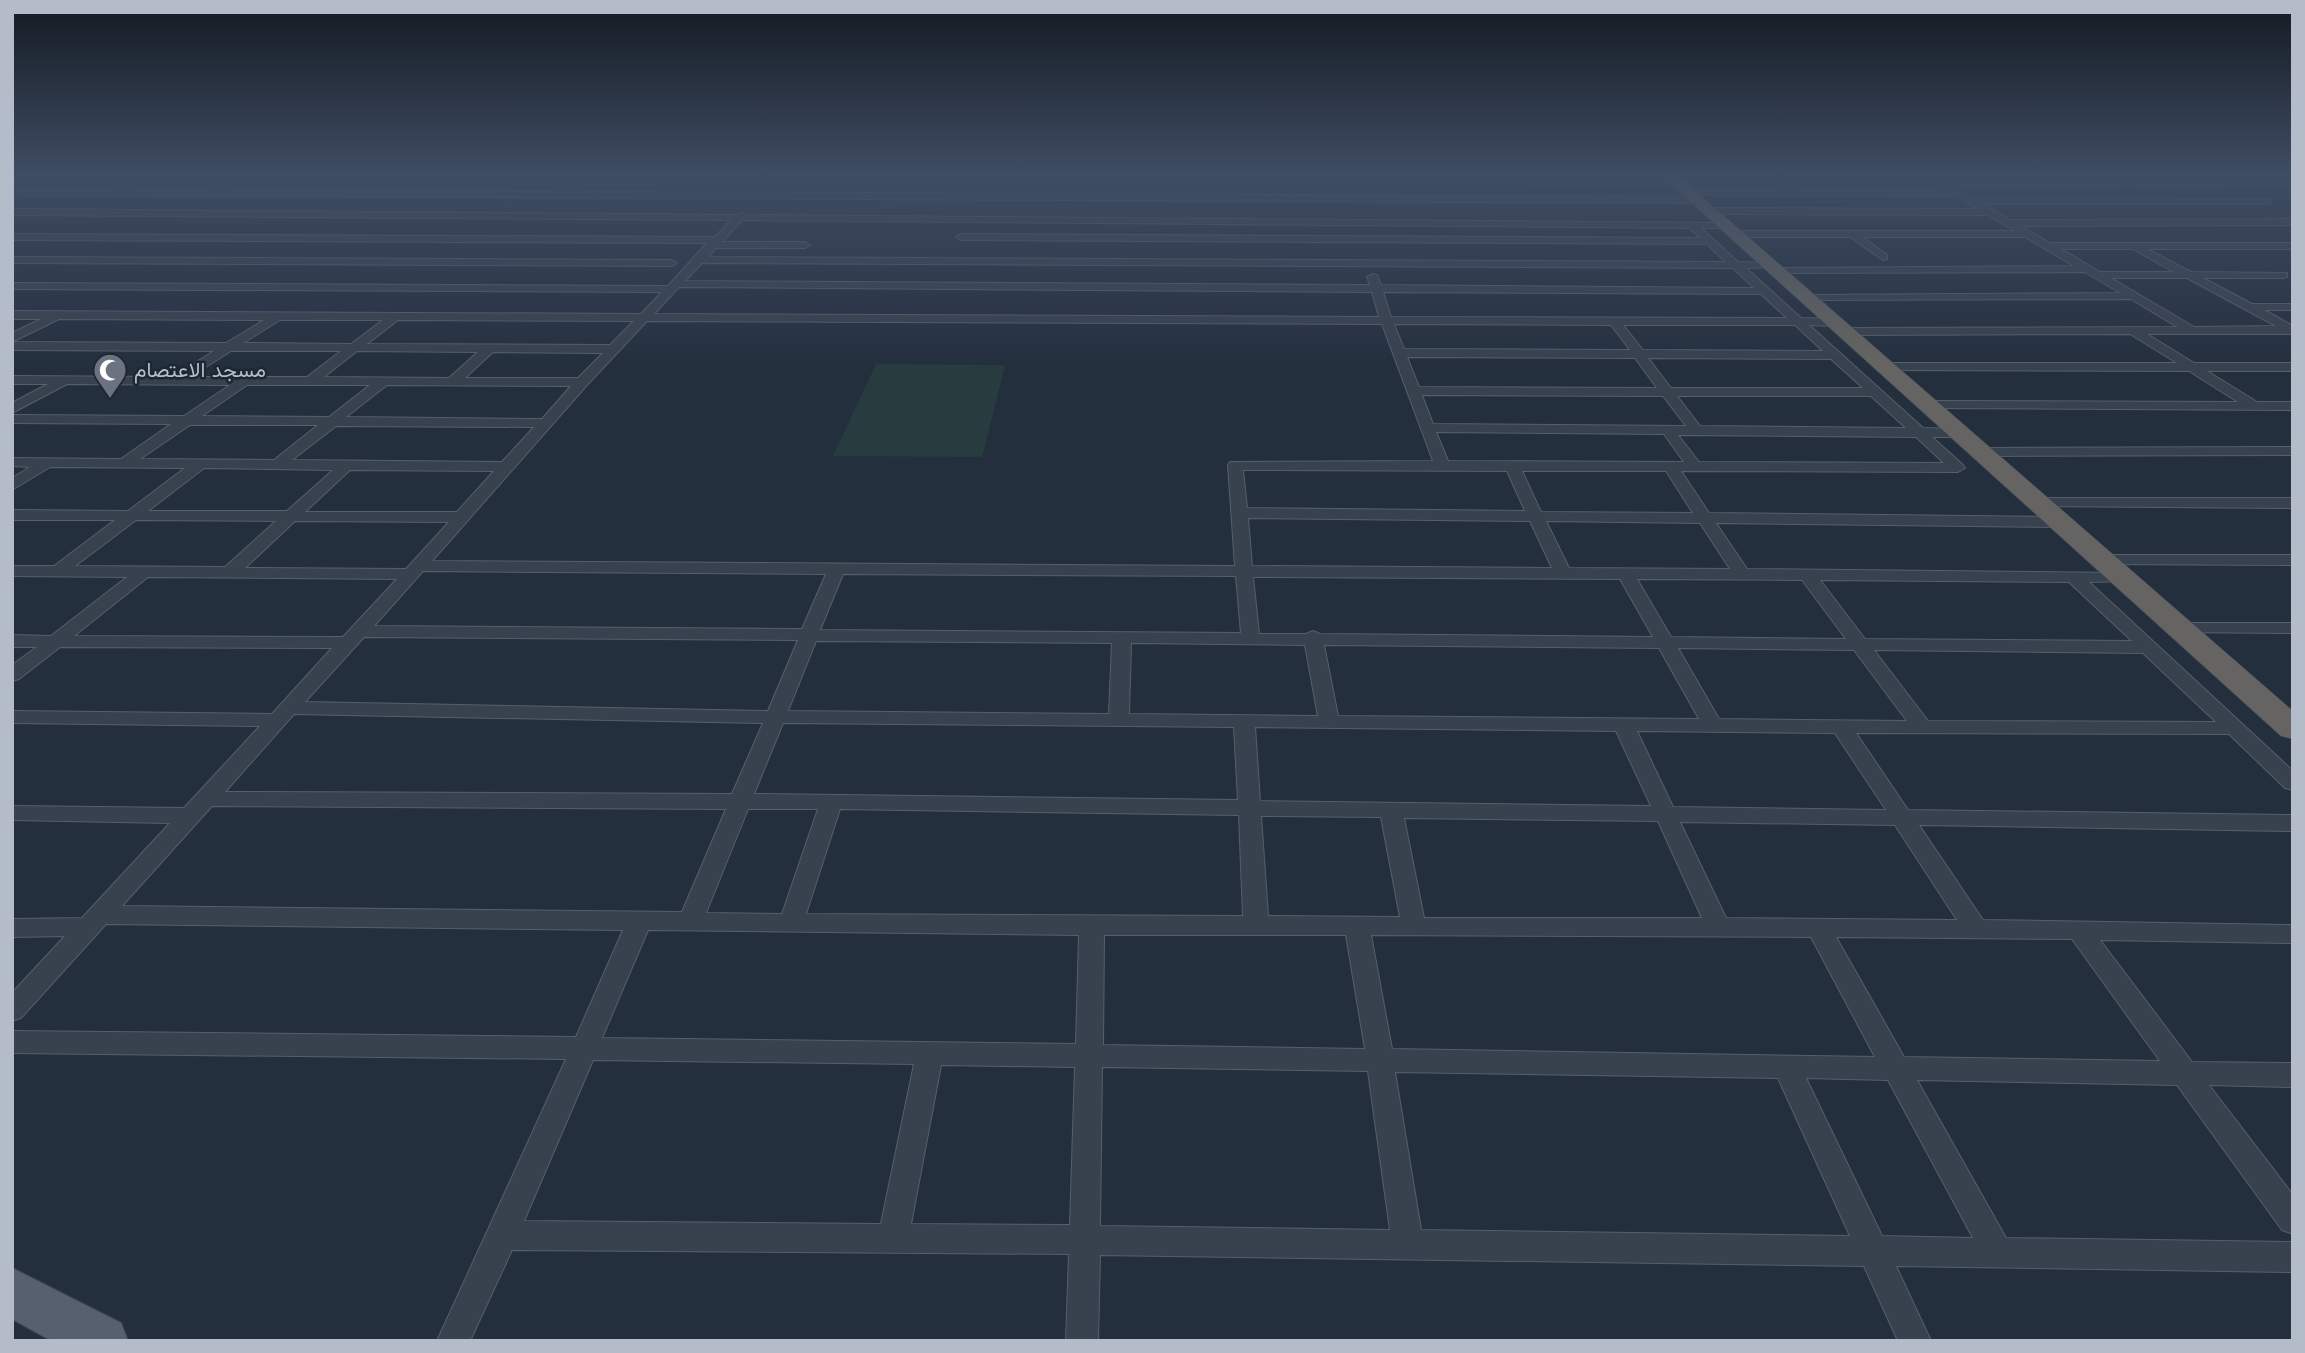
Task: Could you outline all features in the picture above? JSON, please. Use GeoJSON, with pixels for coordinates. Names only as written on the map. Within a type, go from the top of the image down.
{"type":"FeatureCollection","features":[{"type":"Feature","properties":{"kind":"highway"},"geometry":{"type":"LineString","coordinates":[[1731,239],[1763,268],[1807,298],[1841,327],[2178,628],[2282,711],[2293,729]]}},
{"type":"Feature","properties":{"kind":"main road"},"geometry":{"type":"LineString","coordinates":[[12,1292],[103,1341]]}},
{"type":"Feature","properties":{"kind":"street"},"geometry":{"type":"LineString","coordinates":[[12,252],[41,239]]}},
{"type":"Feature","properties":{"kind":"street"},"geometry":{"type":"LineString","coordinates":[[160,261],[204,239]]}},
{"type":"Feature","properties":{"kind":"street"},"geometry":{"type":"LineString","coordinates":[[363,262],[395,239]]}},
{"type":"Feature","properties":{"kind":"street"},"geometry":{"type":"LineString","coordinates":[[475,263],[505,239]]}},
{"type":"Feature","properties":{"kind":"street"},"geometry":{"type":"LineString","coordinates":[[520,239],[714,242],[743,239]]}},
{"type":"Feature","properties":{"kind":"street"},"geometry":{"type":"LineString","coordinates":[[12,1011],[415,570],[582,382],[717,239]]}},
{"type":"Feature","properties":{"kind":"street"},"geometry":{"type":"LineString","coordinates":[[793,260],[809,239]]}},
{"type":"Feature","properties":{"kind":"street"},"geometry":{"type":"LineString","coordinates":[[951,261],[960,239]]}},
{"type":"Feature","properties":{"kind":"street"},"geometry":{"type":"LineString","coordinates":[[1153,239],[1155,263]]}},
{"type":"Feature","properties":{"kind":"street"},"geometry":{"type":"LineString","coordinates":[[1207,239],[1571,239]]}},
{"type":"Feature","properties":{"kind":"street"},"geometry":{"type":"LineString","coordinates":[[1859,239],[1883,257]]}},
{"type":"Feature","properties":{"kind":"street"},"geometry":{"type":"LineString","coordinates":[[2034,239],[2191,330]]}},
{"type":"Feature","properties":{"kind":"street"},"geometry":{"type":"LineString","coordinates":[[588,263],[612,240]]}},
{"type":"Feature","properties":{"kind":"street"},"geometry":{"type":"LineString","coordinates":[[1290,240],[1296,263]]}},
{"type":"Feature","properties":{"kind":"street"},"geometry":{"type":"LineString","coordinates":[[1375,240],[1385,263]]}},
{"type":"Feature","properties":{"kind":"street"},"geometry":{"type":"LineString","coordinates":[[1560,240],[1578,264]]}},
{"type":"Feature","properties":{"kind":"street"},"geometry":{"type":"LineString","coordinates":[[2045,246],[2133,246],[2224,241],[2246,252],[2293,246]]}},
{"type":"Feature","properties":{"kind":"street"},"geometry":{"type":"LineString","coordinates":[[2133,246],[2292,330]]}},
{"type":"Feature","properties":{"kind":"street"},"geometry":{"type":"LineString","coordinates":[[2035,256],[2063,256]]}},
{"type":"Feature","properties":{"kind":"street"},"geometry":{"type":"LineString","coordinates":[[1869,257],[1897,257]]}},
{"type":"Feature","properties":{"kind":"street"},"geometry":{"type":"LineString","coordinates":[[12,260],[672,263]]}},
{"type":"Feature","properties":{"kind":"street"},"geometry":{"type":"LineString","coordinates":[[12,286],[66,260]]}},
{"type":"Feature","properties":{"kind":"street"},"geometry":{"type":"LineString","coordinates":[[696,260],[2085,269]]}},
{"type":"Feature","properties":{"kind":"street"},"geometry":{"type":"LineString","coordinates":[[900,301],[919,261]]}},
{"type":"Feature","properties":{"kind":"street"},"geometry":{"type":"LineString","coordinates":[[181,315],[269,262]]}},
{"type":"Feature","properties":{"kind":"street"},"geometry":{"type":"LineString","coordinates":[[342,315],[420,263]]}},
{"type":"Feature","properties":{"kind":"street"},"geometry":{"type":"LineString","coordinates":[[461,316],[526,263]]}},
{"type":"Feature","properties":{"kind":"street"},"geometry":{"type":"LineString","coordinates":[[1117,303],[1122,263]]}},
{"type":"Feature","properties":{"kind":"street"},"geometry":{"type":"LineString","coordinates":[[1234,263],[1239,303]]}},
{"type":"Feature","properties":{"kind":"street"},"geometry":{"type":"LineString","coordinates":[[1368,263],[1398,353],[1442,466]]}},
{"type":"Feature","properties":{"kind":"street"},"geometry":{"type":"LineString","coordinates":[[1525,264],[1550,299]]}},
{"type":"Feature","properties":{"kind":"street"},"geometry":{"type":"LineString","coordinates":[[2259,264],[2288,278]]}},
{"type":"Feature","properties":{"kind":"street"},"geometry":{"type":"LineString","coordinates":[[12,286],[671,286],[900,301],[1239,303],[1377,289],[1542,289],[1763,268]]}},
{"type":"Feature","properties":{"kind":"street"},"geometry":{"type":"LineString","coordinates":[[1250,637],[1235,465],[1958,468],[1798,322],[1763,268]]}},
{"type":"Feature","properties":{"kind":"street"},"geometry":{"type":"LineString","coordinates":[[2096,275],[2288,278]]}},
{"type":"Feature","properties":{"kind":"street"},"geometry":{"type":"LineString","coordinates":[[1807,298],[2133,296]]}},
{"type":"Feature","properties":{"kind":"street"},"geometry":{"type":"LineString","coordinates":[[12,315],[644,316],[900,301],[1239,303],[1386,318],[1561,315],[1614,321],[1798,322],[1841,327],[2292,330]]}},
{"type":"Feature","properties":{"kind":"street"},"geometry":{"type":"LineString","coordinates":[[2250,307],[2293,307]]}},
{"type":"Feature","properties":{"kind":"street"},"geometry":{"type":"LineString","coordinates":[[12,338],[57,315]]}},
{"type":"Feature","properties":{"kind":"street"},"geometry":{"type":"LineString","coordinates":[[174,381],[278,315]]}},
{"type":"Feature","properties":{"kind":"street"},"geometry":{"type":"LineString","coordinates":[[309,382],[397,316]]}},
{"type":"Feature","properties":{"kind":"street"},"geometry":{"type":"LineString","coordinates":[[1614,321],[1696,430]]}},
{"type":"Feature","properties":{"kind":"street"},"geometry":{"type":"LineString","coordinates":[[2133,330],[2253,406]]}},
{"type":"Feature","properties":{"kind":"street"},"geometry":{"type":"LineString","coordinates":[[12,346],[613,349]]}},
{"type":"Feature","properties":{"kind":"street"},"geometry":{"type":"LineString","coordinates":[[452,382],[490,348]]}},
{"type":"Feature","properties":{"kind":"street"},"geometry":{"type":"LineString","coordinates":[[1398,353],[1834,355]]}},
{"type":"Feature","properties":{"kind":"street"},"geometry":{"type":"LineString","coordinates":[[1886,367],[2293,367]]}},
{"type":"Feature","properties":{"kind":"street"},"geometry":{"type":"LineString","coordinates":[[12,380],[582,382]]}},
{"type":"Feature","properties":{"kind":"street"},"geometry":{"type":"LineString","coordinates":[[12,409],[64,380]]}},
{"type":"Feature","properties":{"kind":"street"},"geometry":{"type":"LineString","coordinates":[[126,463],[243,381]]}},
{"type":"Feature","properties":{"kind":"street"},"geometry":{"type":"LineString","coordinates":[[278,464],[384,381]]}},
{"type":"Feature","properties":{"kind":"street"},"geometry":{"type":"LineString","coordinates":[[1414,391],[1872,392]]}},
{"type":"Feature","properties":{"kind":"street"},"geometry":{"type":"LineString","coordinates":[[1930,405],[2293,406]]}},
{"type":"Feature","properties":{"kind":"street"},"geometry":{"type":"LineString","coordinates":[[12,419],[546,423]]}},
{"type":"Feature","properties":{"kind":"street"},"geometry":{"type":"LineString","coordinates":[[1429,428],[1961,433]]}},
{"type":"Feature","properties":{"kind":"street"},"geometry":{"type":"LineString","coordinates":[[1667,429],[1695,467]]}},
{"type":"Feature","properties":{"kind":"street"},"geometry":{"type":"LineString","coordinates":[[1983,452],[2293,451]]}},
{"type":"Feature","properties":{"kind":"street"},"geometry":{"type":"LineString","coordinates":[[12,462],[507,467]]}},
{"type":"Feature","properties":{"kind":"street"},"geometry":{"type":"LineString","coordinates":[[12,485],[47,462]]}},
{"type":"Feature","properties":{"kind":"street"},"geometry":{"type":"LineString","coordinates":[[58,571],[202,463]]}},
{"type":"Feature","properties":{"kind":"street"},"geometry":{"type":"LineString","coordinates":[[229,573],[347,465]]}},
{"type":"Feature","properties":{"kind":"street"},"geometry":{"type":"LineString","coordinates":[[1512,466],[1563,573]]}},
{"type":"Feature","properties":{"kind":"street"},"geometry":{"type":"LineString","coordinates":[[1671,467],[1742,575]]}},
{"type":"Feature","properties":{"kind":"street"},"geometry":{"type":"LineString","coordinates":[[2040,503],[2293,503]]}},
{"type":"Feature","properties":{"kind":"street"},"geometry":{"type":"LineString","coordinates":[[1239,513],[2062,522]]}},
{"type":"Feature","properties":{"kind":"street"},"geometry":{"type":"LineString","coordinates":[[12,515],[463,517]]}},
{"type":"Feature","properties":{"kind":"street"},"geometry":{"type":"LineString","coordinates":[[12,571],[229,573],[836,570],[2074,576],[2111,568],[2293,560]]}},
{"type":"Feature","properties":{"kind":"street"},"geometry":{"type":"LineString","coordinates":[[691,920],[836,570]]}},
{"type":"Feature","properties":{"kind":"street"},"geometry":{"type":"LineString","coordinates":[[12,675],[144,572]]}},
{"type":"Feature","properties":{"kind":"street"},"geometry":{"type":"LineString","coordinates":[[1626,575],[1712,724]]}},
{"type":"Feature","properties":{"kind":"street"},"geometry":{"type":"LineString","coordinates":[[1808,576],[1922,727]]}},
{"type":"Feature","properties":{"kind":"street"},"geometry":{"type":"LineString","coordinates":[[2074,576],[2293,783]]}},
{"type":"Feature","properties":{"kind":"street"},"geometry":{"type":"LineString","coordinates":[[2178,628],[2293,628]]}},
{"type":"Feature","properties":{"kind":"street"},"geometry":{"type":"LineString","coordinates":[[12,641],[352,637],[1313,637],[2148,647]]}},
{"type":"Feature","properties":{"kind":"street"},"geometry":{"type":"LineString","coordinates":[[1119,718],[1122,637]]}},
{"type":"Feature","properties":{"kind":"street"},"geometry":{"type":"LineString","coordinates":[[1313,637],[1329,720]]}},
{"type":"Feature","properties":{"kind":"street"},"geometry":{"type":"LineString","coordinates":[[12,717],[283,714],[1119,718],[2232,728]]}},
{"type":"Feature","properties":{"kind":"street"},"geometry":{"type":"LineString","coordinates":[[1244,720],[1256,924]]}},
{"type":"Feature","properties":{"kind":"street"},"geometry":{"type":"LineString","coordinates":[[1623,723],[1718,927]]}},
{"type":"Feature","properties":{"kind":"street"},"geometry":{"type":"LineString","coordinates":[[1841,726],[1975,927]]}},
{"type":"Feature","properties":{"kind":"street"},"geometry":{"type":"LineString","coordinates":[[206,799],[831,802],[2293,823]]}},
{"type":"Feature","properties":{"kind":"street"},"geometry":{"type":"LineString","coordinates":[[791,922],[831,802]]}},
{"type":"Feature","properties":{"kind":"street"},"geometry":{"type":"LineString","coordinates":[[1391,810],[1414,927]]}},
{"type":"Feature","properties":{"kind":"street"},"geometry":{"type":"LineString","coordinates":[[12,813],[190,816]]}},
{"type":"Feature","properties":{"kind":"street"},"geometry":{"type":"LineString","coordinates":[[453,1341],[503,1235],[582,1047],[640,920]]}},
{"type":"Feature","properties":{"kind":"street"},"geometry":{"type":"LineString","coordinates":[[12,928],[93,921],[691,920],[1092,926],[1256,924],[1819,929],[1975,927],[2293,934]]}},
{"type":"Feature","properties":{"kind":"street"},"geometry":{"type":"LineString","coordinates":[[1082,1341],[1092,926]]}},
{"type":"Feature","properties":{"kind":"street"},"geometry":{"type":"LineString","coordinates":[[1357,926],[1371,1000],[1408,1245]]}},
{"type":"Feature","properties":{"kind":"street"},"geometry":{"type":"LineString","coordinates":[[1819,929],[1998,1254]]}},
{"type":"Feature","properties":{"kind":"street"},"geometry":{"type":"LineString","coordinates":[[2078,929],[2293,1220]]}},
{"type":"Feature","properties":{"kind":"street"},"geometry":{"type":"LineString","coordinates":[[12,1042],[582,1047],[2293,1075]]}},
{"type":"Feature","properties":{"kind":"street"},"geometry":{"type":"LineString","coordinates":[[893,1239],[930,1053]]}},
{"type":"Feature","properties":{"kind":"street"},"geometry":{"type":"LineString","coordinates":[[1787,1067],[1915,1341]]}},
{"type":"Feature","properties":{"kind":"street"},"geometry":{"type":"LineString","coordinates":[[503,1235],[1085,1240],[2293,1257]]}},
{"type":"Feature","properties":{"kind":"green space"},"geometry":{"type":"Polygon","coordinates":[[[876,364],[1005,365],[982,457],[833,456],[876,364]]]}},
{"type":"Feature","properties":{"kind":"place","name":"مسجد الاعتصام"},"geometry":{"type":"Point","coordinates":[110,400]}}]}
